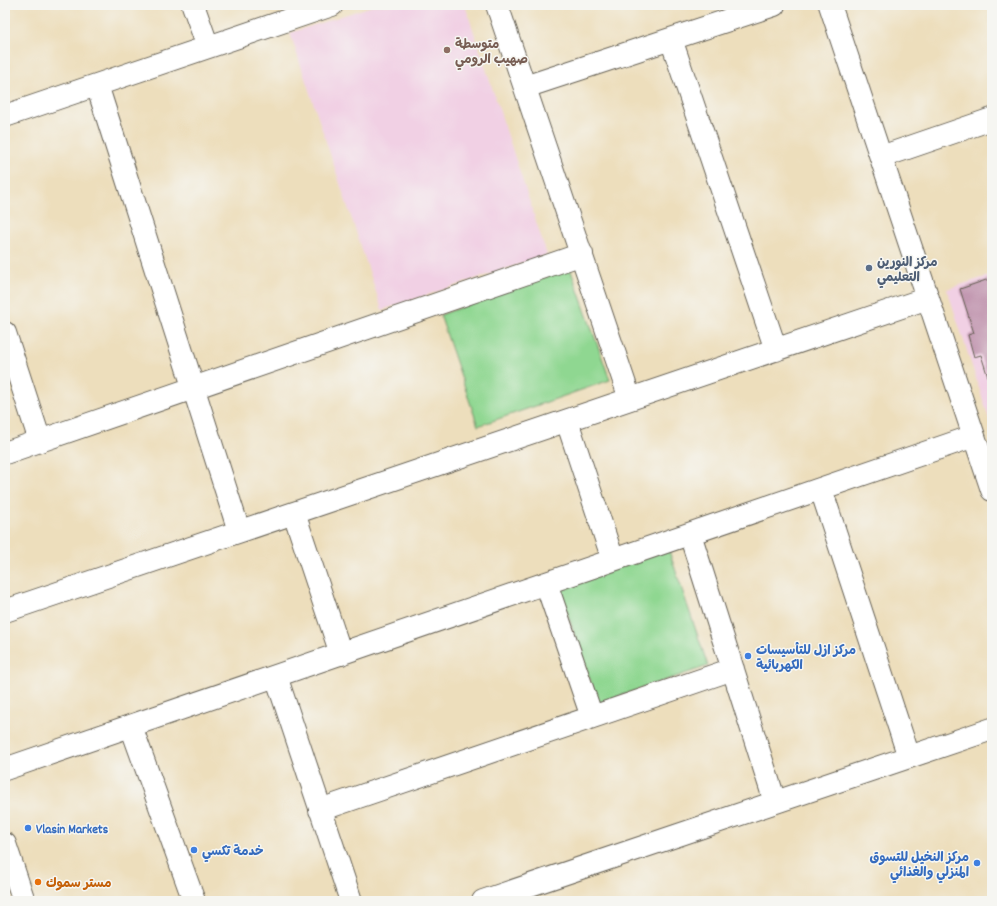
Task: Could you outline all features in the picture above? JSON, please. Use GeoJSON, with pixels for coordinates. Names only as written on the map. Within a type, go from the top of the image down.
{"type":"FeatureCollection","features":[{"type":"Feature","properties":{"kind":"street"},"geometry":{"type":"LineString","coordinates":[[193,5],[208,47]]}},
{"type":"Feature","properties":{"kind":"street"},"geometry":{"type":"LineString","coordinates":[[5,116],[332,5]]}},
{"type":"Feature","properties":{"kind":"street"},"geometry":{"type":"LineString","coordinates":[[497,5],[630,399]]}},
{"type":"Feature","properties":{"kind":"street"},"geometry":{"type":"LineString","coordinates":[[525,87],[774,5]]}},
{"type":"Feature","properties":{"kind":"street"},"geometry":{"type":"LineString","coordinates":[[830,5],[992,490]]}},
{"type":"Feature","properties":{"kind":"street"},"geometry":{"type":"LineString","coordinates":[[671,39],[776,350]]}},
{"type":"Feature","properties":{"kind":"street"},"geometry":{"type":"LineString","coordinates":[[97,85],[239,531]]}},
{"type":"Feature","properties":{"kind":"street"},"geometry":{"type":"LineString","coordinates":[[881,157],[992,119]]}},
{"type":"Feature","properties":{"kind":"street"},"geometry":{"type":"LineString","coordinates":[[5,453],[582,254]]}},
{"type":"Feature","properties":{"kind":"street"},"geometry":{"type":"LineString","coordinates":[[5,611],[928,298]]}},
{"type":"Feature","properties":{"kind":"street"},"geometry":{"type":"LineString","coordinates":[[5,333],[40,441]]}},
{"type":"Feature","properties":{"kind":"street"},"geometry":{"type":"LineString","coordinates":[[567,420],[613,560]]}},
{"type":"Feature","properties":{"kind":"street"},"geometry":{"type":"LineString","coordinates":[[5,769],[974,436]]}},
{"type":"Feature","properties":{"kind":"street"},"geometry":{"type":"LineString","coordinates":[[821,489],[909,757]]}},
{"type":"Feature","properties":{"kind":"street"},"geometry":{"type":"LineString","coordinates":[[294,513],[341,654]]}},
{"type":"Feature","properties":{"kind":"street"},"geometry":{"type":"LineString","coordinates":[[690,534],[776,802]]}},
{"type":"Feature","properties":{"kind":"street"},"geometry":{"type":"LineString","coordinates":[[546,583],[592,717]]}},
{"type":"Feature","properties":{"kind":"street"},"geometry":{"type":"LineString","coordinates":[[320,810],[733,669]]}},
{"type":"Feature","properties":{"kind":"street"},"geometry":{"type":"LineString","coordinates":[[276,676],[351,901]]}},
{"type":"Feature","properties":{"kind":"street"},"geometry":{"type":"LineString","coordinates":[[132,726],[194,901]]}},
{"type":"Feature","properties":{"kind":"street"},"geometry":{"type":"LineString","coordinates":[[483,901],[992,729]]}},
{"type":"Feature","properties":{"kind":"street"},"geometry":{"type":"LineString","coordinates":[[5,844],[24,901]]}},
{"type":"Feature","properties":{"kind":"shaded area"},"geometry":{"type":"Polygon","coordinates":[[[375,5],[465,5],[547,255],[382,310],[290,33],[375,5]]]}},
{"type":"Feature","properties":{"kind":"shaded area"},"geometry":{"type":"Polygon","coordinates":[[[992,275],[992,428],[947,289],[992,275]]]}},
{"type":"Feature","properties":{"kind":"green space"},"geometry":{"type":"Polygon","coordinates":[[[570,268],[610,380],[478,426],[440,315],[570,268]]]}},
{"type":"Feature","properties":{"kind":"green space"},"geometry":{"type":"Polygon","coordinates":[[[668,548],[708,666],[598,703],[558,586],[668,548]]]}},
{"type":"Feature","properties":{"kind":"building"},"geometry":{"type":"Polygon","coordinates":[[[992,278],[992,390],[981,355],[974,357],[968,335],[974,333],[960,289],[992,278]]]}},
{"type":"Feature","properties":{"kind":"place","name":"متوسطة صهيب الرومي"},"geometry":{"type":"Point","coordinates":[447,50]}},
{"type":"Feature","properties":{"kind":"place","name":"مركز النورين التعليمي"},"geometry":{"type":"Point","coordinates":[869,268]}},
{"type":"Feature","properties":{"kind":"place","name":"مركز ازل للتأسيسات الكهربائية"},"geometry":{"type":"Point","coordinates":[748,656]}},
{"type":"Feature","properties":{"kind":"place","name":"Vlasin Markets"},"geometry":{"type":"Point","coordinates":[28,828]}},
{"type":"Feature","properties":{"kind":"place","name":"خدمة تكسي"},"geometry":{"type":"Point","coordinates":[194,850]}},
{"type":"Feature","properties":{"kind":"place","name":"مركز النخيل للتسوق المنزلي والغذائي"},"geometry":{"type":"Point","coordinates":[977,863]}},
{"type":"Feature","properties":{"kind":"place","name":"مستر سموك"},"geometry":{"type":"Point","coordinates":[38,882]}}]}
